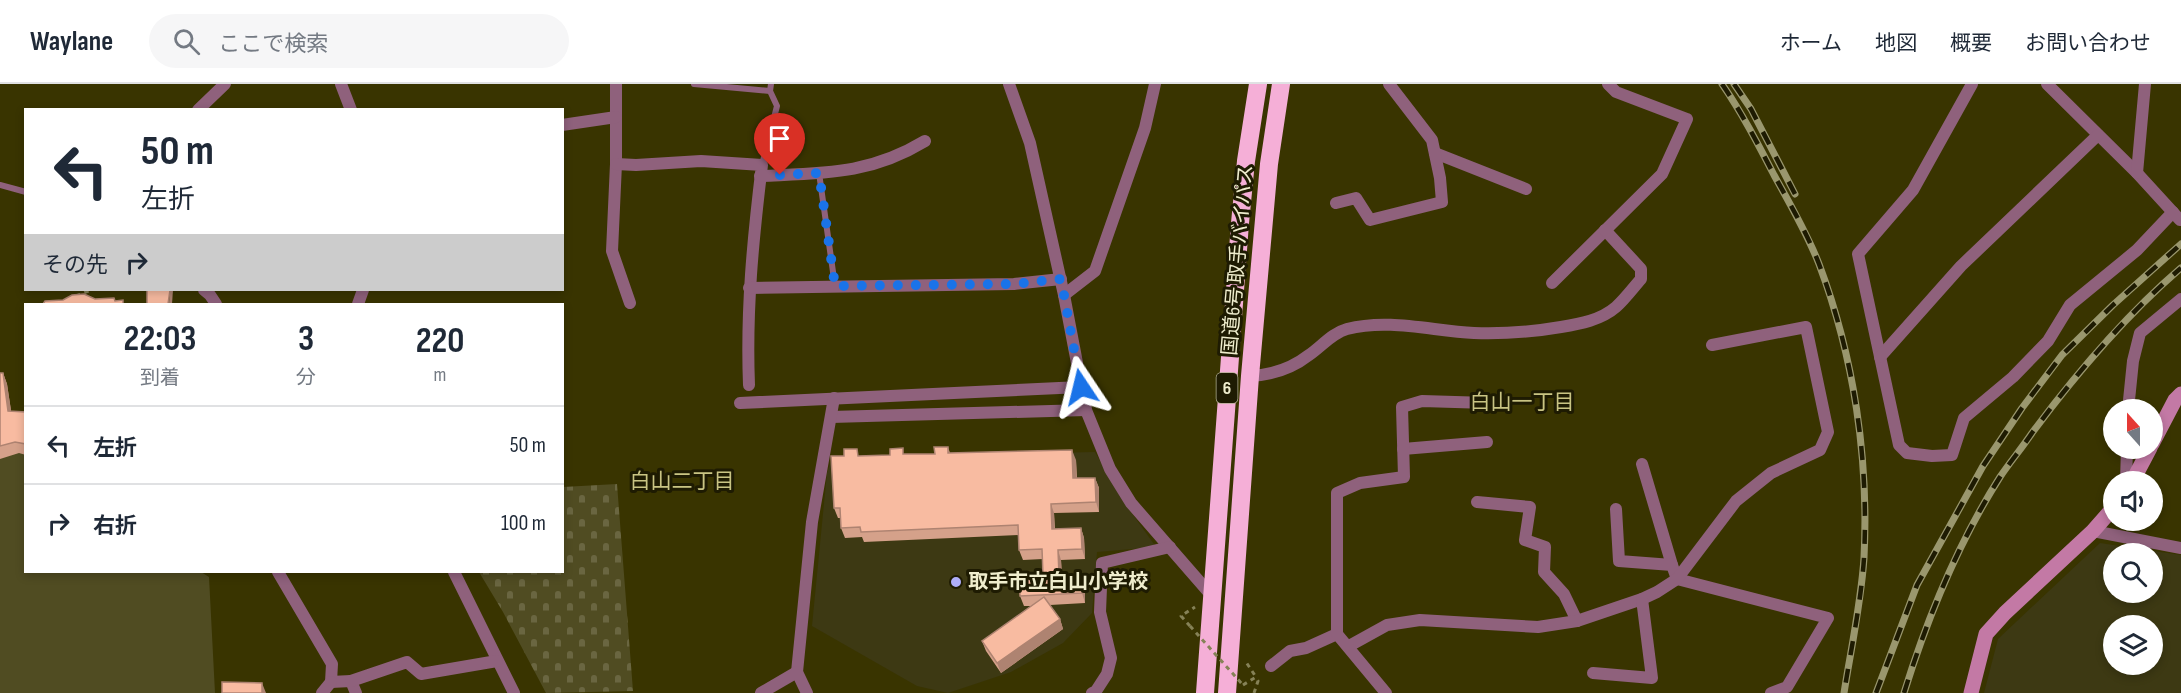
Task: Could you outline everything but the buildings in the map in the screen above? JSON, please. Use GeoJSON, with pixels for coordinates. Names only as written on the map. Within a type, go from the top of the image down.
{"type":"FeatureCollection","features":[{"type":"Feature","properties":{"kind":"highway","name":"国道6号 取手バイパス"},"geometry":{"type":"LineString","coordinates":[[1204,693],[1207,599],[1243,192],[1258,84]]}},
{"type":"Feature","properties":{"kind":"highway","name":"国道6号 取手バイパス"},"geometry":{"type":"LineString","coordinates":[[1235,689],[1250,376],[1269,164],[1281,84]]}},
{"type":"Feature","properties":{"kind":"street"},"geometry":{"type":"LineString","coordinates":[[200,108],[225,84]]}},
{"type":"Feature","properties":{"kind":"street"},"geometry":{"type":"LineString","coordinates":[[341,84],[350,108]]}},
{"type":"Feature","properties":{"kind":"street"},"geometry":{"type":"LineString","coordinates":[[616,84],[616,164],[612,251],[630,303]]}},
{"type":"Feature","properties":{"kind":"street"},"geometry":{"type":"LineString","coordinates":[[1009,84],[1030,143],[1061,279],[1086,410],[1110,469],[1131,503],[1170,547],[1207,599]]}},
{"type":"Feature","properties":{"kind":"street"},"geometry":{"type":"LineString","coordinates":[[1064,295],[1095,271],[1145,128],[1155,84]]}},
{"type":"Feature","properties":{"kind":"street"},"geometry":{"type":"LineString","coordinates":[[1336,203],[1356,198],[1370,220],[1442,202],[1440,178],[1432,140],[1389,84]]}},
{"type":"Feature","properties":{"kind":"street"},"geometry":{"type":"LineString","coordinates":[[1552,284],[1662,174],[1687,119],[1616,92],[1608,84]]}},
{"type":"Feature","properties":{"kind":"street"},"geometry":{"type":"LineString","coordinates":[[1972,84],[1913,190],[1858,254],[1899,445],[1907,453],[1932,456],[1952,455],[1964,418],[2013,377],[2048,341],[2070,305],[2176,216],[2137,173],[2047,84]]}},
{"type":"Feature","properties":{"kind":"street"},"geometry":{"type":"LineString","coordinates":[[2137,173],[2145,84]]}},
{"type":"Feature","properties":{"kind":"street"},"geometry":{"type":"LineString","coordinates":[[564,125],[616,117]]}},
{"type":"Feature","properties":{"kind":"street"},"geometry":{"type":"LineString","coordinates":[[1880,357],[1961,266],[2098,135]]}},
{"type":"Feature","properties":{"kind":"street"},"geometry":{"type":"LineString","coordinates":[[616,164],[701,161],[761,171],[819,173],[858,169],[887,161],[925,141]]}},
{"type":"Feature","properties":{"kind":"street"},"geometry":{"type":"LineString","coordinates":[[1435,153],[1526,189]]}},
{"type":"Feature","properties":{"kind":"street"},"geometry":{"type":"LineString","coordinates":[[749,385],[747,334],[749,288],[761,171]]}},
{"type":"Feature","properties":{"kind":"street"},"geometry":{"type":"LineString","coordinates":[[1250,376],[1269,375],[1289,368],[1345,329],[1373,325],[1474,333],[1525,333],[1586,323],[1615,308],[1641,279],[1641,270],[1605,231]]}},
{"type":"Feature","properties":{"kind":"street"},"geometry":{"type":"LineString","coordinates":[[749,288],[1014,284],[1061,279]]}},
{"type":"Feature","properties":{"kind":"street"},"geometry":{"type":"LineString","coordinates":[[205,291],[215,303]]}},
{"type":"Feature","properties":{"kind":"street"},"geometry":{"type":"LineString","coordinates":[[2129,399],[2133,361],[2140,333],[2181,299]]}},
{"type":"Feature","properties":{"kind":"street"},"geometry":{"type":"LineString","coordinates":[[1349,646],[1387,625],[1420,620],[1538,627],[1577,621],[1642,599],[1677,579],[1736,501],[1771,473],[1820,450],[1828,432],[1806,327],[1712,345]]}},
{"type":"Feature","properties":{"kind":"street"},"geometry":{"type":"LineString","coordinates":[[740,403],[1081,387]]}},
{"type":"Feature","properties":{"kind":"street"},"geometry":{"type":"LineString","coordinates":[[2163,423],[2175,400],[2181,394]]}},
{"type":"Feature","properties":{"kind":"street"},"geometry":{"type":"LineString","coordinates":[[807,693],[797,672],[812,522],[834,398]]}},
{"type":"Feature","properties":{"kind":"street"},"geometry":{"type":"LineString","coordinates":[[1386,693],[1337,634],[1336,493],[1360,483],[1404,477],[1402,406],[1422,401],[1488,403]]}},
{"type":"Feature","properties":{"kind":"street"},"geometry":{"type":"LineString","coordinates":[[831,417],[1086,410]]}},
{"type":"Feature","properties":{"kind":"street"},"geometry":{"type":"LineString","coordinates":[[1403,449],[1487,442]]}},
{"type":"Feature","properties":{"kind":"street"},"geometry":{"type":"LineString","coordinates":[[1642,464],[1677,579]]}},
{"type":"Feature","properties":{"kind":"street"},"geometry":{"type":"LineString","coordinates":[[1478,502],[1530,507],[1524,540],[1545,547],[1544,572],[1564,594],[1577,621]]}},
{"type":"Feature","properties":{"kind":"street"},"geometry":{"type":"LineString","coordinates":[[1616,509],[1619,561],[1672,565]]}},
{"type":"Feature","properties":{"kind":"street"},"geometry":{"type":"LineString","coordinates":[[1971,693],[1986,634],[2103,520]]}},
{"type":"Feature","properties":{"kind":"street"},"geometry":{"type":"LineString","coordinates":[[2093,531],[2181,548]]}},
{"type":"Feature","properties":{"kind":"street"},"geometry":{"type":"LineString","coordinates":[[1092,693],[1096,691],[1107,674],[1111,658],[1100,612],[1102,563],[1170,547]]}},
{"type":"Feature","properties":{"kind":"street"},"geometry":{"type":"LineString","coordinates":[[279,573],[332,664],[331,682],[322,693]]}},
{"type":"Feature","properties":{"kind":"street"},"geometry":{"type":"LineString","coordinates":[[454,573],[514,693]]}},
{"type":"Feature","properties":{"kind":"street"},"geometry":{"type":"LineString","coordinates":[[1677,579],[1828,618],[1788,690],[1771,693]]}},
{"type":"Feature","properties":{"kind":"street"},"geometry":{"type":"LineString","coordinates":[[1593,673],[1652,678],[1642,599]]}},
{"type":"Feature","properties":{"kind":"street"},"geometry":{"type":"LineString","coordinates":[[1271,666],[1290,651],[1306,648],[1337,634]]}},
{"type":"Feature","properties":{"kind":"street"},"geometry":{"type":"LineString","coordinates":[[331,682],[353,687],[407,662],[421,674],[497,661]]}},
{"type":"Feature","properties":{"kind":"street"},"geometry":{"type":"LineString","coordinates":[[761,693],[797,672]]}},
{"type":"Feature","properties":{"kind":"lane"},"geometry":{"type":"LineString","coordinates":[[694,84],[770,87],[777,106],[761,171]]}},
{"type":"Feature","properties":{"kind":"lane"},"geometry":{"type":"LineString","coordinates":[[819,173],[835,286]]}},
{"type":"Feature","properties":{"kind":"lane"},"geometry":{"type":"LineString","coordinates":[[0,185],[24,191]]}},
{"type":"Feature","properties":{"kind":"path"},"geometry":{"type":"LineString","coordinates":[[73,297],[88,291]]}},
{"type":"Feature","properties":{"kind":"path"},"geometry":{"type":"LineString","coordinates":[[1207,599],[1181,616],[1235,689],[1256,677]]}},
{"type":"Feature","properties":{"kind":"path"},"geometry":{"type":"LineString","coordinates":[[1246,662],[1258,681],[1254,693]]}},
{"type":"Feature","properties":{"kind":"shaded area","name":"取手市立白山小学校"},"geometry":{"type":"Polygon","coordinates":[[[1095,452],[1121,498],[1156,547],[1097,552],[1092,613],[1063,643],[1011,672],[948,693],[917,686],[812,626],[827,473],[832,458],[1095,452]]]}},
{"type":"Feature","properties":{"kind":"shaded area"},"geometry":{"type":"Polygon","coordinates":[[[2100,543],[2103,543],[2103,603],[2163,603],[2163,552],[2181,555],[2181,693],[1984,693],[1998,639],[2100,543]]]}},
{"type":"Feature","properties":{"kind":"green space"},"geometry":{"type":"Polygon","coordinates":[[[24,423],[24,573],[203,573],[209,577],[215,693],[0,693],[0,427],[24,423]]]}},
{"type":"Feature","properties":{"kind":"green space"},"geometry":{"type":"Polygon","coordinates":[[[617,484],[633,691],[546,693],[480,573],[564,573],[564,487],[617,484]]]}},
{"type":"Feature","properties":{"kind":"railway"},"geometry":{"type":"LineString","coordinates":[[1722,84],[1756,140],[1814,252],[1842,335],[1850,372],[1861,446],[1865,521],[1861,592],[1844,693]]}},
{"type":"Feature","properties":{"kind":"railway"},"geometry":{"type":"LineString","coordinates":[[1734,84],[1751,109],[1795,194]]}},
{"type":"Feature","properties":{"kind":"railway"},"geometry":{"type":"LineString","coordinates":[[1876,693],[1917,585],[1983,466],[2022,408],[2062,355],[2181,244]]}},
{"type":"Feature","properties":{"kind":"railway"},"geometry":{"type":"LineString","coordinates":[[1904,693],[1945,582],[1971,528],[2000,477],[2049,411],[2102,346],[2160,286],[2181,268]]}},
{"type":"Feature","properties":{"kind":"place","name":"取手市立白山小学校"},"geometry":{"type":"Point","coordinates":[956,582]}},
{"type":"Feature","properties":{"kind":"district","name":"白山一丁目"},"geometry":{"type":"Point","coordinates":[1522,402]}},
{"type":"Feature","properties":{"kind":"district","name":"白山二丁目"},"geometry":{"type":"Point","coordinates":[682,481]}},
{"type":"Feature","properties":{"kind":"route"},"geometry":{"type":"LineString","coordinates":[[780,175],[819,173],[835,286],[1014,284],[1061,279],[1081,387]]}}]}
